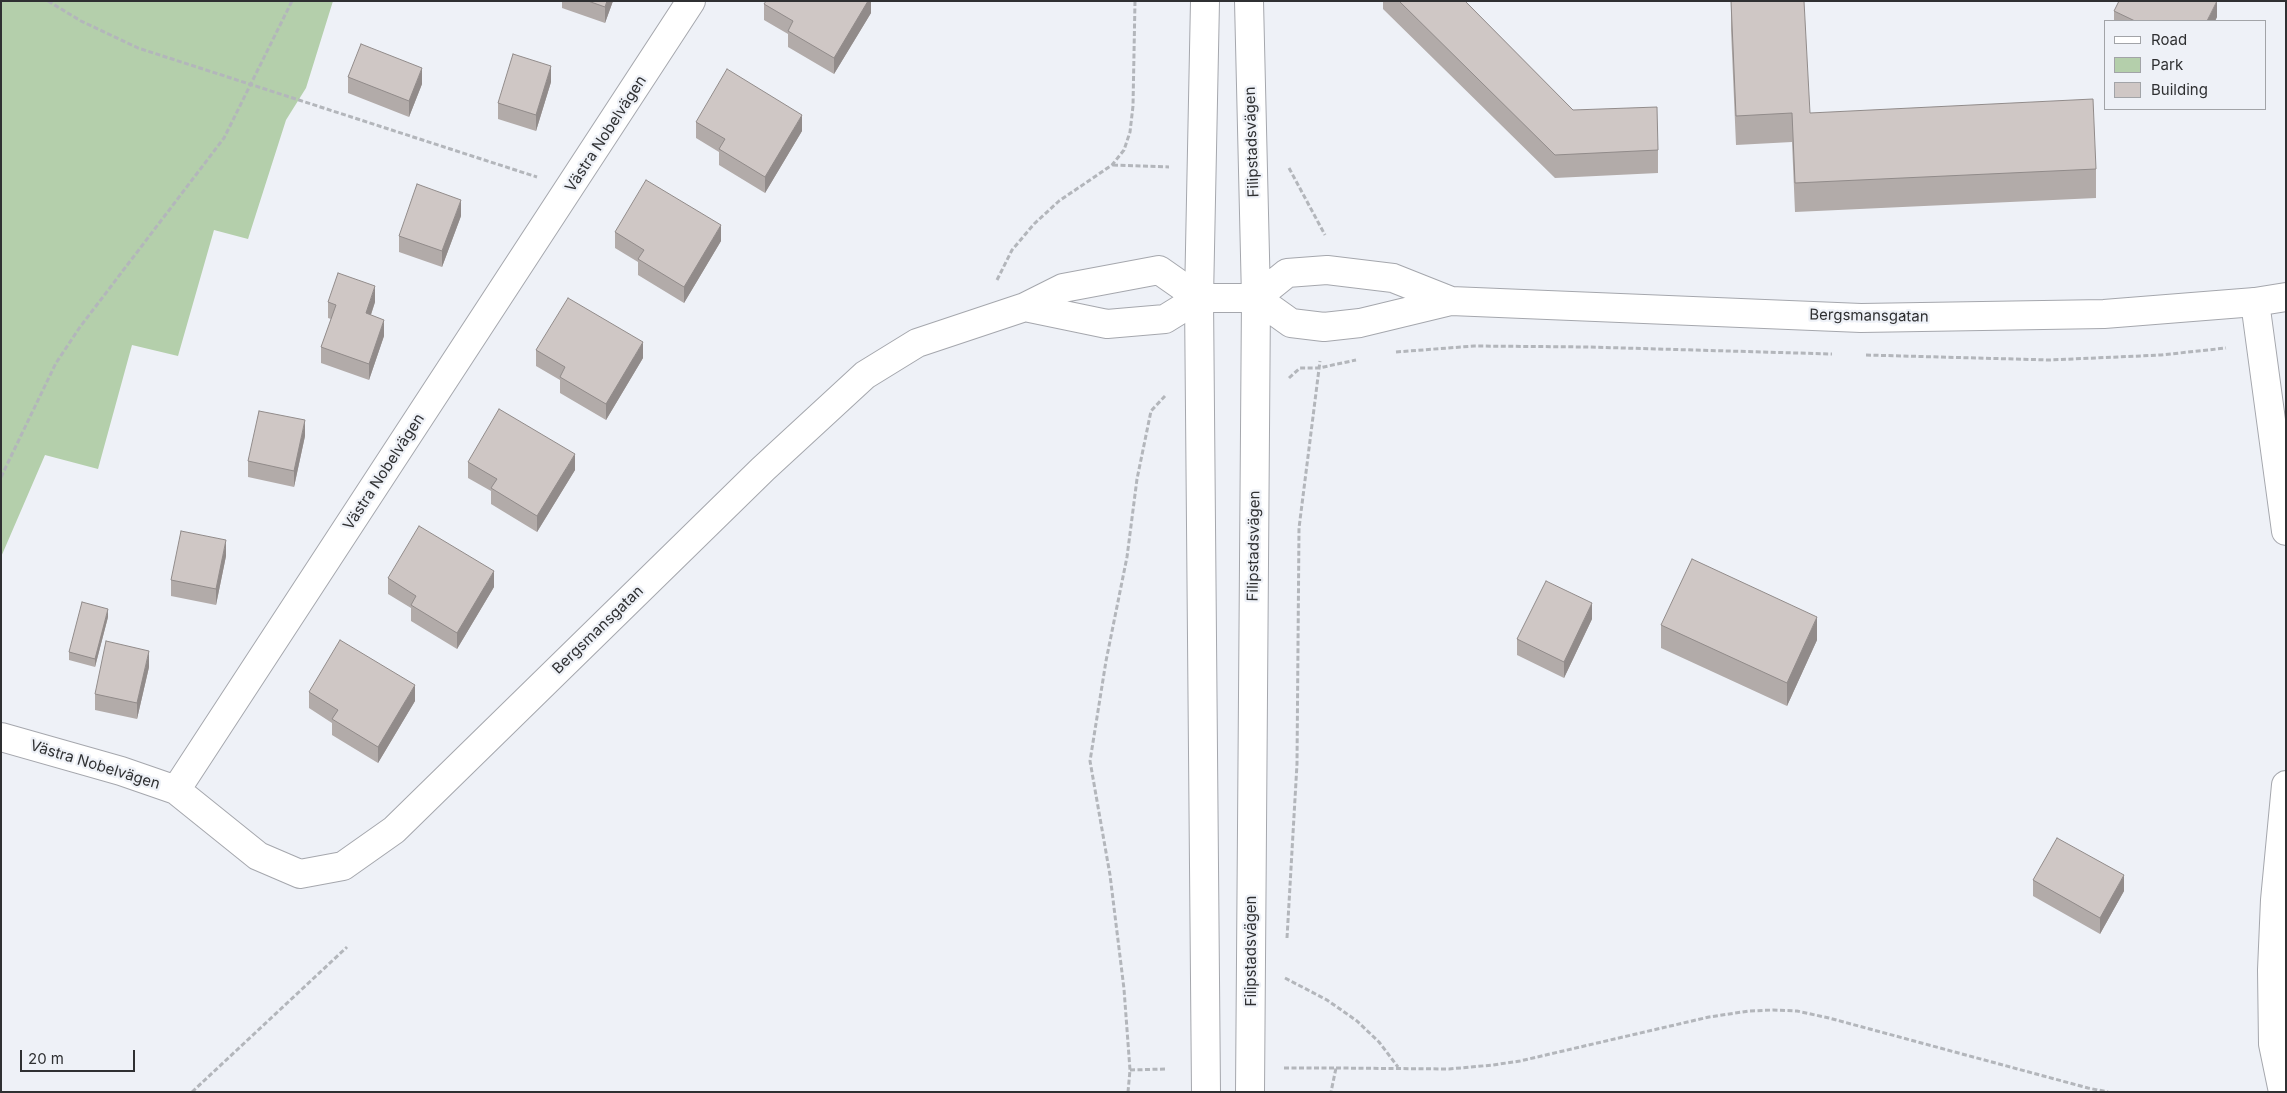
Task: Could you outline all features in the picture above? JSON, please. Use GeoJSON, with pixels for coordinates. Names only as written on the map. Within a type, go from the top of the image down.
{"type":"FeatureCollection","features":[{"type":"Feature","properties":{"kind":"street","name":"Västra Nobelvägen"},"geometry":{"type":"LineString","coordinates":[[1,737],[121,771],[176,790],[692,1]]}},
{"type":"Feature","properties":{"kind":"street"},"geometry":{"type":"LineString","coordinates":[[1206,1],[1199,298],[1206,1092]]}},
{"type":"Feature","properties":{"kind":"street","name":"Filipstadsvägen"},"geometry":{"type":"LineString","coordinates":[[1249,1],[1256,298],[1250,1092]]}},
{"type":"Feature","properties":{"kind":"street","name":"Bergsmansgatan"},"geometry":{"type":"LineString","coordinates":[[176,790],[258,856],[300,874],[343,866],[394,830],[756,476],[865,375],[917,343],[982,320],[1025,308],[1063,288],[1158,270],[1199,298],[1165,319],[1107,324],[1025,308]]}},
{"type":"Feature","properties":{"kind":"street","name":"Bergsmansgatan"},"geometry":{"type":"LineString","coordinates":[[1451,301],[1393,278],[1327,270],[1287,273],[1256,298],[1291,323],[1324,327],[1360,323],[1451,301],[1861,318],[2104,314],[2255,302],[2286,297]]}},
{"type":"Feature","properties":{"kind":"street"},"geometry":{"type":"LineString","coordinates":[[1199,298],[1256,298]]}},
{"type":"Feature","properties":{"kind":"street"},"geometry":{"type":"LineString","coordinates":[[2255,302],[2286,530]]}},
{"type":"Feature","properties":{"kind":"street"},"geometry":{"type":"LineString","coordinates":[[2283,1092],[2273,1044],[2272,970],[2275,900],[2286,785]]}},
{"type":"Feature","properties":{"kind":"path"},"geometry":{"type":"LineString","coordinates":[[48,1],[81,22],[138,48],[571,188]]}},
{"type":"Feature","properties":{"kind":"path"},"geometry":{"type":"LineString","coordinates":[[1,477],[56,363],[119,274],[224,138],[251,85],[278,25],[292,1]]}},
{"type":"Feature","properties":{"kind":"path"},"geometry":{"type":"LineString","coordinates":[[982,320],[1001,268],[1012,250],[1034,224],[1059,201],[1112,165],[1124,150],[1130,132],[1133,106],[1135,1]]}},
{"type":"Feature","properties":{"kind":"path"},"geometry":{"type":"LineString","coordinates":[[1112,165],[1202,168]]}},
{"type":"Feature","properties":{"kind":"path"},"geometry":{"type":"LineString","coordinates":[[1856,354],[2050,360],[2161,356],[2261,344]]}},
{"type":"Feature","properties":{"kind":"path"},"geometry":{"type":"LineString","coordinates":[[1392,352],[1430,348],[1484,346],[1836,354]]}},
{"type":"Feature","properties":{"kind":"path"},"geometry":{"type":"LineString","coordinates":[[1287,939],[1297,764],[1298,556],[1308,445],[1319,368],[1339,365],[1364,357]]}},
{"type":"Feature","properties":{"kind":"path"},"geometry":{"type":"LineString","coordinates":[[1128,1092],[1130,1070],[1124,989],[1110,875],[1090,761],[1106,661],[1127,557],[1137,479],[1151,411],[1200,358]]}},
{"type":"Feature","properties":{"kind":"path"},"geometry":{"type":"LineString","coordinates":[[192,1092],[347,947]]}},
{"type":"Feature","properties":{"kind":"path"},"geometry":{"type":"LineString","coordinates":[[1281,986],[1282,977],[1327,1000],[1357,1021],[1379,1042],[1399,1067]]}},
{"type":"Feature","properties":{"kind":"path"},"geometry":{"type":"LineString","coordinates":[[1283,1068],[1399,1067],[1449,1069],[1493,1065],[1520,1061],[1709,1017],[1749,1010],[1773,1010],[1797,1011],[1830,1018],[2108,1092]]}},
{"type":"Feature","properties":{"kind":"path"},"geometry":{"type":"LineString","coordinates":[[1331,1092],[1336,1068]]}},
{"type":"Feature","properties":{"kind":"path"},"geometry":{"type":"LineString","coordinates":[[1130,1070],[1165,1069]]}},
{"type":"Feature","properties":{"kind":"green space"},"geometry":{"type":"Polygon","coordinates":[[[1,1],[333,1],[306,88],[286,120],[248,239],[214,230],[178,356],[132,345],[98,469],[45,455],[1,557],[1,1]]]}},
{"type":"Feature","properties":{"kind":"building"},"geometry":{"type":"Polygon","coordinates":[[[588,1],[607,1],[605,7],[588,1]]]}},
{"type":"Feature","properties":{"kind":"building"},"geometry":{"type":"Polygon","coordinates":[[[766,1],[868,1],[834,58],[788,31],[793,21],[764,4],[766,1]]]}},
{"type":"Feature","properties":{"kind":"building"},"geometry":{"type":"Polygon","coordinates":[[[1399,1],[1465,1],[1573,110],[1657,107],[1658,150],[1555,155],[1399,1]]]}},
{"type":"Feature","properties":{"kind":"building"},"geometry":{"type":"Polygon","coordinates":[[[1731,1],[1804,1],[1810,113],[2093,99],[2096,169],[1795,183],[1792,113],[1736,116],[1731,1]]]}},
{"type":"Feature","properties":{"kind":"building"},"geometry":{"type":"Polygon","coordinates":[[[2119,1],[2217,1],[2208,20],[2133,20],[2114,11],[2119,1]]]}},
{"type":"Feature","properties":{"kind":"building"},"geometry":{"type":"Polygon","coordinates":[[[361,44],[422,68],[409,101],[348,77],[361,44]]]}},
{"type":"Feature","properties":{"kind":"building"},"geometry":{"type":"Polygon","coordinates":[[[513,54],[551,66],[536,115],[498,103],[513,54]]]}},
{"type":"Feature","properties":{"kind":"building"},"geometry":{"type":"Polygon","coordinates":[[[727,69],[802,115],[765,177],[719,149],[725,139],[696,122],[727,69]]]}},
{"type":"Feature","properties":{"kind":"building"},"geometry":{"type":"Polygon","coordinates":[[[646,180],[721,225],[684,287],[638,259],[644,250],[615,232],[646,180]]]}},
{"type":"Feature","properties":{"kind":"building"},"geometry":{"type":"Polygon","coordinates":[[[417,184],[461,200],[442,251],[399,236],[417,184]]]}},
{"type":"Feature","properties":{"kind":"building"},"geometry":{"type":"Polygon","coordinates":[[[338,273],[375,286],[366,313],[384,320],[369,364],[321,347],[336,305],[328,302],[338,273]]]}},
{"type":"Feature","properties":{"kind":"building"},"geometry":{"type":"Polygon","coordinates":[[[568,298],[643,342],[606,404],[560,377],[565,367],[536,350],[568,298]]]}},
{"type":"Feature","properties":{"kind":"building"},"geometry":{"type":"Polygon","coordinates":[[[499,409],[575,454],[537,516],[491,488],[497,479],[468,462],[499,409]]]}},
{"type":"Feature","properties":{"kind":"building"},"geometry":{"type":"Polygon","coordinates":[[[259,411],[305,420],[294,471],[248,461],[259,411]]]}},
{"type":"Feature","properties":{"kind":"building"},"geometry":{"type":"Polygon","coordinates":[[[419,526],[494,571],[457,633],[411,605],[416,596],[388,578],[419,526]]]}},
{"type":"Feature","properties":{"kind":"building"},"geometry":{"type":"Polygon","coordinates":[[[181,531],[226,540],[216,589],[171,580],[181,531]]]}},
{"type":"Feature","properties":{"kind":"building"},"geometry":{"type":"Polygon","coordinates":[[[1692,559],[1817,617],[1787,683],[1661,625],[1692,559]]]}},
{"type":"Feature","properties":{"kind":"building"},"geometry":{"type":"Polygon","coordinates":[[[1546,581],[1592,603],[1564,662],[1517,639],[1546,581]]]}},
{"type":"Feature","properties":{"kind":"building"},"geometry":{"type":"Polygon","coordinates":[[[82,602],[108,609],[95,659],[69,652],[82,602]]]}},
{"type":"Feature","properties":{"kind":"building"},"geometry":{"type":"Polygon","coordinates":[[[340,640],[415,685],[378,747],[332,719],[338,710],[309,692],[340,640]]]}},
{"type":"Feature","properties":{"kind":"building"},"geometry":{"type":"Polygon","coordinates":[[[106,641],[149,651],[137,703],[95,694],[106,641]]]}},
{"type":"Feature","properties":{"kind":"building"},"geometry":{"type":"Polygon","coordinates":[[[2057,838],[2124,875],[2100,918],[2033,880],[2057,838]]]}}]}
